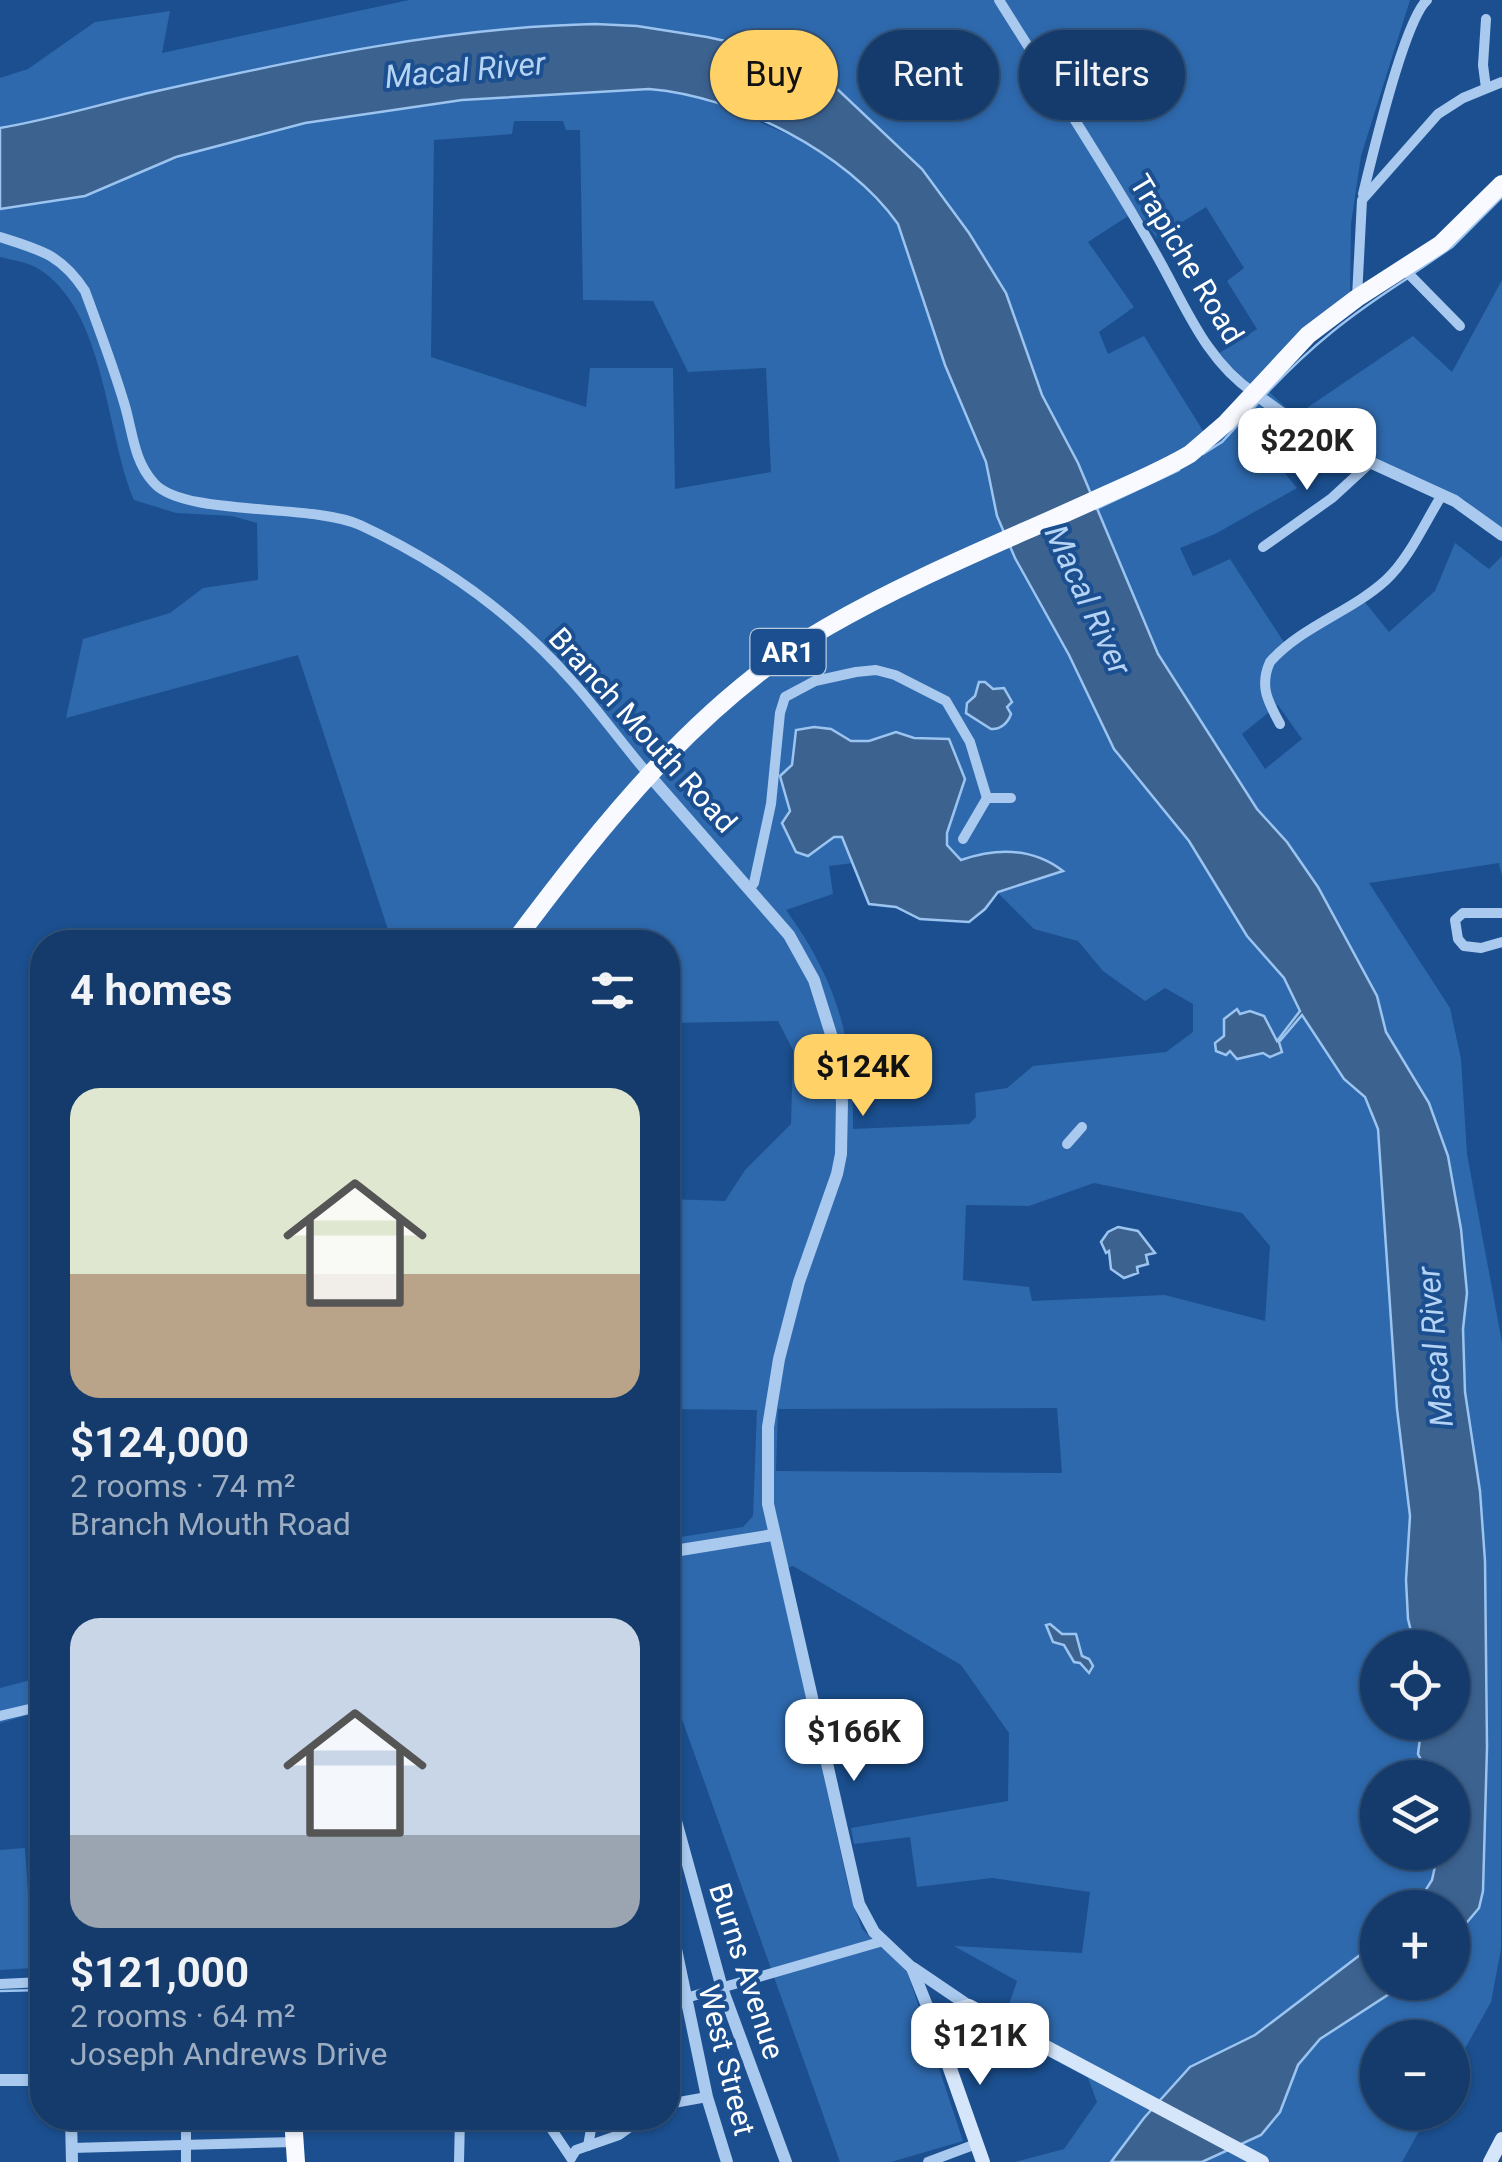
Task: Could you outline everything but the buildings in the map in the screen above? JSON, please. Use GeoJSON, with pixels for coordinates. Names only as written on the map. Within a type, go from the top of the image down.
{"type":"FeatureCollection","features":[{"type":"Feature","properties":{"kind":"highway","name":"AR1"},"geometry":{"type":"LineString","coordinates":[[1404,267],[1502,172]]}},
{"type":"Feature","properties":{"kind":"highway","name":"AR1"},"geometry":{"type":"LineString","coordinates":[[524,930],[649,775],[738,691],[792,650],[856,610],[1142,478],[1202,445],[1308,335],[1449,237],[1502,184]]}},
{"type":"Feature","properties":{"kind":"highway"},"geometry":{"type":"LineString","coordinates":[[294,2130],[296,2162]]}},
{"type":"Feature","properties":{"kind":"highway"},"geometry":{"type":"LineString","coordinates":[[307,2130],[308,2162]]}},
{"type":"Feature","properties":{"kind":"main road"},"geometry":{"type":"LineString","coordinates":[[983,2162],[935,2026],[948,2009],[969,2006],[1262,2162]]}},
{"type":"Feature","properties":{"kind":"main road"},"geometry":{"type":"LineString","coordinates":[[1490,2162],[1502,2139]]}},
{"type":"Feature","properties":{"kind":"street","name":"Trapiche Road"},"geometry":{"type":"LineString","coordinates":[[999,0],[1158,258],[1201,338],[1233,377],[1313,436],[1466,507],[1502,535]]}},
{"type":"Feature","properties":{"kind":"street"},"geometry":{"type":"LineString","coordinates":[[1356,298],[1362,200],[1414,16],[1427,0]]}},
{"type":"Feature","properties":{"kind":"street"},"geometry":{"type":"LineString","coordinates":[[1362,200],[1426,123],[1446,108],[1497,86],[1482,64],[1486,19]]}},
{"type":"Feature","properties":{"kind":"street","name":"Branch Mouth Road"},"geometry":{"type":"LineString","coordinates":[[0,236],[55,256],[85,291],[124,404],[139,463],[157,487],[195,501],[294,510],[356,523],[416,555],[494,605],[572,680],[649,775],[750,888],[789,936],[814,980],[835,1047],[842,1102],[837,1174],[794,1300],[772,1390],[768,1504],[858,1904],[868,1925],[912,1968],[969,2006]]}},
{"type":"Feature","properties":{"kind":"street"},"geometry":{"type":"LineString","coordinates":[[1404,267],[1460,326]]}},
{"type":"Feature","properties":{"kind":"street"},"geometry":{"type":"LineString","coordinates":[[1263,547],[1332,498],[1370,463]]}},
{"type":"Feature","properties":{"kind":"street"},"geometry":{"type":"LineString","coordinates":[[1280,724],[1265,691],[1270,662],[1324,620],[1386,581],[1408,553],[1442,495]]}},
{"type":"Feature","properties":{"kind":"street"},"geometry":{"type":"LineString","coordinates":[[750,888],[766,832],[785,697],[816,681],[876,670],[946,702],[970,742],[987,798],[964,839]]}},
{"type":"Feature","properties":{"kind":"street"},"geometry":{"type":"LineString","coordinates":[[987,798],[1011,798]]}},
{"type":"Feature","properties":{"kind":"street"},"geometry":{"type":"LineString","coordinates":[[1502,913],[1463,913],[1455,920],[1458,939],[1464,946],[1480,948],[1502,942]]}},
{"type":"Feature","properties":{"kind":"street"},"geometry":{"type":"LineString","coordinates":[[1067,1144],[1082,1127]]}},
{"type":"Feature","properties":{"kind":"street"},"geometry":{"type":"LineString","coordinates":[[680,1550],[773,1535]]}},
{"type":"Feature","properties":{"kind":"street"},"geometry":{"type":"LineString","coordinates":[[0,1716],[30,1709]]}},
{"type":"Feature","properties":{"kind":"street","name":"Burns Avenue"},"geometry":{"type":"LineString","coordinates":[[680,1836],[722,1988],[786,2162]]}},
{"type":"Feature","properties":{"kind":"street"},"geometry":{"type":"LineString","coordinates":[[686,1998],[883,1941]]}},
{"type":"Feature","properties":{"kind":"street"},"geometry":{"type":"LineString","coordinates":[[912,1968],[935,2026]]}},
{"type":"Feature","properties":{"kind":"street","name":"West Street"},"geometry":{"type":"LineString","coordinates":[[680,1977],[707,2097],[727,2162]]}},
{"type":"Feature","properties":{"kind":"street"},"geometry":{"type":"LineString","coordinates":[[0,1984],[30,1983]]}},
{"type":"Feature","properties":{"kind":"street"},"geometry":{"type":"LineString","coordinates":[[0,2080],[30,2080]]}},
{"type":"Feature","properties":{"kind":"street"},"geometry":{"type":"LineString","coordinates":[[680,2102],[707,2097]]}},
{"type":"Feature","properties":{"kind":"street"},"geometry":{"type":"LineString","coordinates":[[71,2130],[72,2155],[186,2145],[295,2142]]}},
{"type":"Feature","properties":{"kind":"street"},"geometry":{"type":"LineString","coordinates":[[186,2130],[186,2162]]}},
{"type":"Feature","properties":{"kind":"street"},"geometry":{"type":"LineString","coordinates":[[459,2162],[460,2130]]}},
{"type":"Feature","properties":{"kind":"street"},"geometry":{"type":"LineString","coordinates":[[552,2130],[571,2160]]}},
{"type":"Feature","properties":{"kind":"street"},"geometry":{"type":"LineString","coordinates":[[588,2146],[591,2130]]}},
{"type":"Feature","properties":{"kind":"street"},"geometry":{"type":"LineString","coordinates":[[571,2160],[576,2150],[626,2130]]}},
{"type":"Feature","properties":{"kind":"street"},"geometry":{"type":"LineString","coordinates":[[928,2162],[976,2144]]}},
{"type":"Feature","properties":{"kind":"shaded area"},"geometry":{"type":"Polygon","coordinates":[[[409,0],[1410,0],[1361,156],[1351,224],[1350,293],[1314,320],[1250,385],[1218,354],[1257,329],[1227,281],[1244,268],[1206,207],[1157,238],[1136,211],[1088,242],[1134,307],[1099,332],[1108,354],[1144,336],[1205,434],[1147,483],[1266,389],[1295,416],[1413,336],[1452,372],[1502,280],[1502,532],[1465,500],[1308,428],[1278,465],[1297,488],[1215,534],[1180,548],[1193,576],[1230,559],[1285,644],[1359,595],[1389,632],[1435,591],[1455,543],[1489,569],[1502,556],[1502,876],[1499,863],[1369,883],[1450,1008],[1461,1059],[1467,1154],[1502,1342],[1501,1949],[1491,2002],[1470,2040],[1470,2020],[1360,2020],[1360,2130],[1420,2130],[1402,2162],[1202,2162],[1238,2143],[1286,2097],[1298,2065],[1320,2039],[1379,2000],[1470,2000],[1470,1919],[1479,1908],[1483,1891],[1487,1747],[1485,1561],[1480,1491],[1465,1392],[1463,1329],[1467,1293],[1461,1229],[1444,1141],[1429,1103],[1386,1032],[1377,996],[1318,887],[1287,842],[1257,809],[1158,654],[1078,463],[1042,395],[1006,293],[969,233],[913,159],[871,120],[999,120],[999,30],[858,30],[858,108],[838,90],[838,30],[710,30],[710,38],[595,24],[454,35],[389,45],[253,69],[0,128],[0,78],[28,69],[95,22],[170,11],[162,53],[409,0]],[[1278,705],[1242,734],[1265,769],[1302,739],[1278,705]]]}},
{"type":"Feature","properties":{"kind":"shaded area"},"geometry":{"type":"Polygon","coordinates":[[[649,89],[677,91],[710,101],[710,120],[755,120],[808,143],[850,173],[898,223],[945,365],[986,462],[997,516],[1114,749],[1189,841],[1247,936],[1284,978],[1344,1079],[1365,1097],[1378,1129],[1397,1409],[1410,1516],[1406,1580],[1411,1630],[1360,1630],[1360,1740],[1420,1740],[1422,1760],[1360,1760],[1360,1870],[1435,1870],[1427,1890],[1360,1890],[1360,1955],[1255,2035],[1190,2068],[1144,2118],[1111,2162],[1015,2162],[1064,2149],[1097,2102],[1088,2078],[1000,2031],[1017,1981],[954,1946],[1082,1953],[1090,1892],[992,1878],[917,1887],[910,1837],[854,1844],[851,1828],[1008,1801],[1009,1733],[961,1665],[793,1566],[778,1571],[849,1890],[862,1929],[907,1971],[963,2141],[891,2162],[840,2162],[680,1714],[680,1537],[743,1527],[753,1516],[757,1410],[680,1409],[680,1199],[725,1201],[745,1170],[791,1124],[793,1050],[778,1021],[680,1023],[680,930],[388,930],[298,655],[66,718],[83,639],[170,613],[203,588],[258,580],[257,523],[232,516],[176,513],[134,500],[90,341],[77,312],[60,287],[37,268],[0,257],[0,209],[67,195],[263,132],[358,113],[455,102],[649,89]],[[514,121],[512,134],[434,140],[431,357],[586,407],[590,368],[673,368],[675,489],[771,472],[766,368],[688,372],[653,301],[583,300],[580,130],[566,130],[563,121],[514,121]],[[831,729],[782,823],[796,852],[820,849],[834,837],[842,837],[853,863],[829,866],[833,894],[786,910],[819,962],[839,1014],[850,1068],[853,1129],[969,1124],[976,1117],[975,1093],[1007,1088],[1033,1066],[1166,1052],[1193,1032],[1193,1004],[1165,988],[1145,1001],[1103,971],[1078,941],[1034,929],[997,892],[1022,883],[961,860],[947,845],[947,833],[965,779],[949,739],[914,738],[896,732],[869,741],[850,741],[831,729]],[[1094,1183],[1029,1206],[966,1205],[963,1280],[1029,1287],[1032,1301],[1165,1295],[1265,1321],[1270,1246],[1242,1213],[1094,1183]],[[1057,1408],[778,1409],[776,1471],[1062,1473],[1057,1408]]]}},
{"type":"Feature","properties":{"kind":"shaded area"},"geometry":{"type":"Polygon","coordinates":[[[30,1680],[30,1714],[0,1723],[0,1688],[30,1680]]]}},
{"type":"Feature","properties":{"kind":"shaded area"},"geometry":{"type":"Polygon","coordinates":[[[25,1848],[30,1968],[0,1970],[0,1850],[25,1848]]]}},
{"type":"Feature","properties":{"kind":"water","name":"Macal River"},"geometry":{"type":"Polygon","coordinates":[[[540,26],[637,26],[710,38],[710,101],[649,89],[462,100],[305,123],[176,157],[85,196],[0,209],[0,128],[320,57],[430,38],[540,26]]]}},
{"type":"Feature","properties":{"kind":"water","name":"Macal River"},"geometry":{"type":"Polygon","coordinates":[[[838,90],[858,109],[858,120],[870,120],[922,169],[969,233],[1006,293],[1042,395],[1078,463],[1158,654],[1257,809],[1287,842],[1318,887],[1377,996],[1386,1032],[1429,1103],[1448,1156],[1461,1229],[1467,1293],[1463,1329],[1465,1392],[1480,1491],[1485,1561],[1487,1747],[1483,1891],[1479,1908],[1470,1919],[1470,1890],[1426,1890],[1434,1870],[1470,1870],[1470,1760],[1421,1760],[1418,1754],[1420,1740],[1470,1740],[1470,1630],[1411,1630],[1408,1619],[1410,1516],[1397,1409],[1378,1129],[1365,1097],[1344,1079],[1302,1015],[1279,1042],[1282,1052],[1270,1057],[1263,1053],[1237,1059],[1230,1051],[1226,1055],[1216,1051],[1215,1043],[1224,1036],[1224,1019],[1237,1009],[1240,1014],[1250,1011],[1264,1016],[1277,1041],[1300,1011],[1284,978],[1247,936],[1189,841],[1114,749],[1069,655],[1015,558],[997,516],[986,462],[945,365],[898,224],[850,174],[787,132],[762,120],[838,120],[838,90]]]}},
{"type":"Feature","properties":{"kind":"water"},"geometry":{"type":"Polygon","coordinates":[[[979,682],[993,689],[1004,688],[1012,702],[1007,707],[1010,717],[1000,727],[991,729],[966,713],[979,682]]]}},
{"type":"Feature","properties":{"kind":"water"},"geometry":{"type":"Polygon","coordinates":[[[831,729],[851,741],[869,741],[896,732],[914,738],[949,739],[965,779],[947,833],[947,845],[961,860],[987,853],[1014,852],[1039,857],[1063,871],[998,892],[969,922],[920,919],[896,907],[869,904],[842,837],[834,837],[808,856],[796,852],[782,823],[790,811],[780,776],[792,765],[796,730],[831,729]]]}},
{"type":"Feature","properties":{"kind":"water"},"geometry":{"type":"Polygon","coordinates":[[[1118,1227],[1138,1231],[1155,1253],[1146,1255],[1148,1264],[1137,1267],[1138,1273],[1124,1278],[1111,1269],[1109,1251],[1106,1253],[1101,1242],[1118,1227]]]}},
{"type":"Feature","properties":{"kind":"water"},"geometry":{"type":"Polygon","coordinates":[[[1046,1625],[1062,1634],[1076,1634],[1082,1656],[1093,1666],[1089,1673],[1074,1662],[1064,1645],[1053,1642],[1046,1625]]]}},
{"type":"Feature","properties":{"kind":"water"},"geometry":{"type":"Polygon","coordinates":[[[1360,1955],[1360,2000],[1380,2000],[1320,2039],[1298,2065],[1280,2112],[1261,2135],[1202,2162],[1111,2162],[1190,2067],[1255,2035],[1360,1955]]]}},
{"type":"Feature","properties":{"kind":"waterway"},"geometry":{"type":"LineString","coordinates":[[1414,273],[1452,247],[1502,197]]}},
{"type":"Feature","properties":{"kind":"waterway"},"geometry":{"type":"LineString","coordinates":[[1264,396],[1332,332],[1408,278]]}},
{"type":"Feature","properties":{"kind":"waterway"},"geometry":{"type":"LineString","coordinates":[[1203,454],[1222,442],[1259,402]]}},
{"type":"Feature","properties":{"kind":"waterway"},"geometry":{"type":"LineString","coordinates":[[1096,509],[1179,470]]}},
{"type":"Feature","properties":{"kind":"waterway"},"geometry":{"type":"LineString","coordinates":[[0,1991],[30,1990]]}}]}
